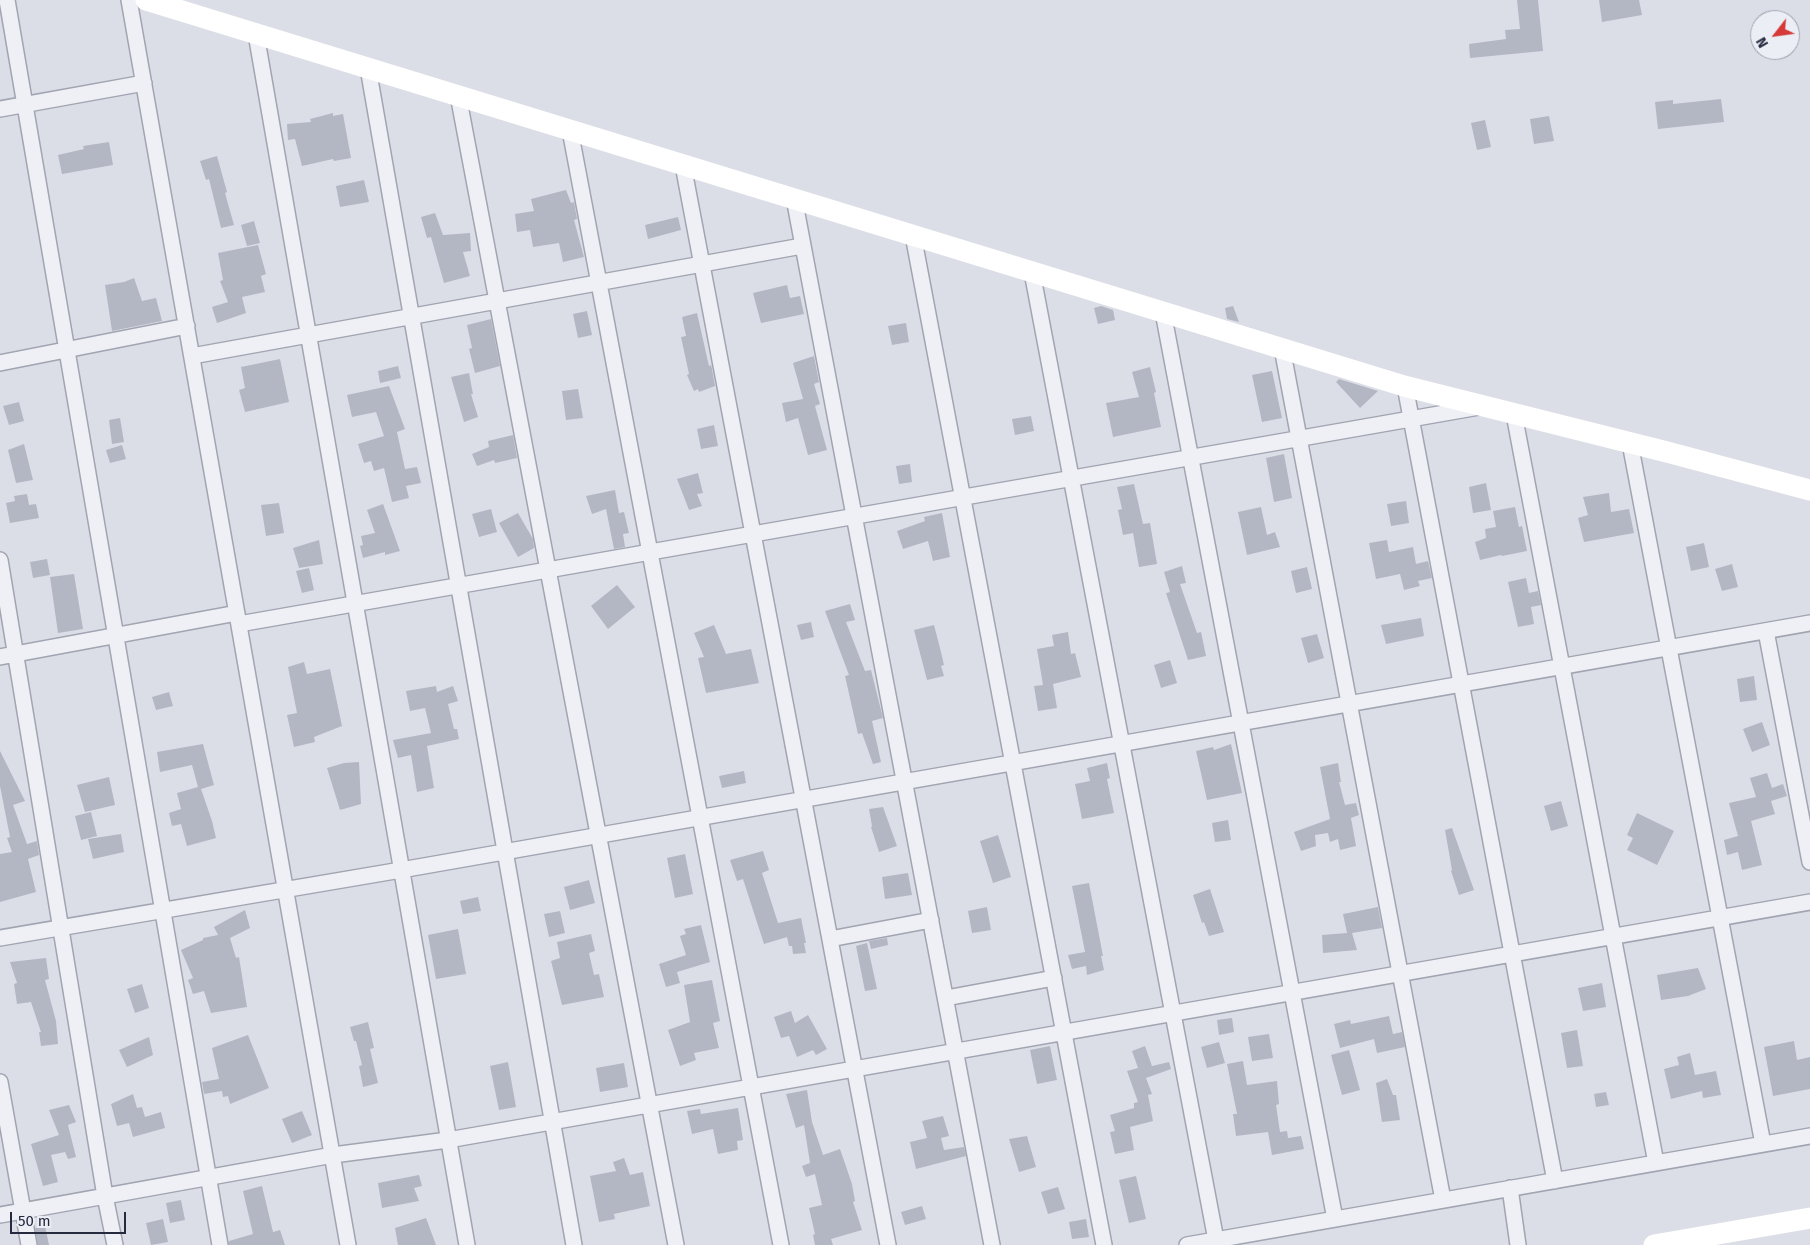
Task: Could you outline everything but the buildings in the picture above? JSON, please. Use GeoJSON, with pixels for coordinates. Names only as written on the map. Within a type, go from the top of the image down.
{"type":"FeatureCollection","features":[{"type":"Feature","properties":{"kind":"street"},"geometry":{"type":"LineString","coordinates":[[7,0],[220,1245]]}},
{"type":"Feature","properties":{"kind":"street"},"geometry":{"type":"LineString","coordinates":[[129,0],[348,1245]]}},
{"type":"Feature","properties":{"kind":"street"},"geometry":{"type":"LineString","coordinates":[[146,0],[1405,386],[1810,490]]}},
{"type":"Feature","properties":{"kind":"street"},"geometry":{"type":"LineString","coordinates":[[256,34],[467,1245]]}},
{"type":"Feature","properties":{"kind":"street"},"geometry":{"type":"LineString","coordinates":[[368,68],[574,1245]]}},
{"type":"Feature","properties":{"kind":"street"},"geometry":{"type":"LineString","coordinates":[[0,108],[144,83]]}},
{"type":"Feature","properties":{"kind":"street"},"geometry":{"type":"LineString","coordinates":[[458,95],[676,1245]]}},
{"type":"Feature","properties":{"kind":"street"},"geometry":{"type":"LineString","coordinates":[[570,130],[781,1245]]}},
{"type":"Feature","properties":{"kind":"street"},"geometry":{"type":"LineString","coordinates":[[683,165],[888,1245]]}},
{"type":"Feature","properties":{"kind":"street"},"geometry":{"type":"LineString","coordinates":[[794,198],[992,1245]]}},
{"type":"Feature","properties":{"kind":"street"},"geometry":{"type":"LineString","coordinates":[[912,235],[1104,1245]]}},
{"type":"Feature","properties":{"kind":"street"},"geometry":{"type":"LineString","coordinates":[[192,356],[802,246]]}},
{"type":"Feature","properties":{"kind":"street"},"geometry":{"type":"LineString","coordinates":[[1032,272],[1216,1240]]}},
{"type":"Feature","properties":{"kind":"street"},"geometry":{"type":"LineString","coordinates":[[1163,312],[1335,1219]]}},
{"type":"Feature","properties":{"kind":"street"},"geometry":{"type":"LineString","coordinates":[[0,363],[187,326]]}},
{"type":"Feature","properties":{"kind":"street"},"geometry":{"type":"LineString","coordinates":[[1282,348],[1443,1200]]}},
{"type":"Feature","properties":{"kind":"street"},"geometry":{"type":"LineString","coordinates":[[1405,386],[1556,1181]]}},
{"type":"Feature","properties":{"kind":"street"},"geometry":{"type":"LineString","coordinates":[[0,657],[116,635],[355,604],[1484,406]]}},
{"type":"Feature","properties":{"kind":"street"},"geometry":{"type":"LineString","coordinates":[[1514,414],[1656,1163]]}},
{"type":"Feature","properties":{"kind":"street"},"geometry":{"type":"LineString","coordinates":[[1630,443],[1763,1144]]}},
{"type":"Feature","properties":{"kind":"street"},"geometry":{"type":"LineString","coordinates":[[0,560],[105,1196],[115,1245]]}},
{"type":"Feature","properties":{"kind":"street"},"geometry":{"type":"LineString","coordinates":[[0,938],[505,852],[1810,623]]}},
{"type":"Feature","properties":{"kind":"street"},"geometry":{"type":"LineString","coordinates":[[1766,631],[1810,862]]}},
{"type":"Feature","properties":{"kind":"street"},"geometry":{"type":"LineString","coordinates":[[0,1215],[333,1155],[448,1140],[1810,902]]}},
{"type":"Feature","properties":{"kind":"street"},"geometry":{"type":"LineString","coordinates":[[830,939],[931,920]]}},
{"type":"Feature","properties":{"kind":"street"},"geometry":{"type":"LineString","coordinates":[[946,998],[1054,978]]}},
{"type":"Feature","properties":{"kind":"street"},"geometry":{"type":"LineString","coordinates":[[0,1082],[29,1245]]}},
{"type":"Feature","properties":{"kind":"street"},"geometry":{"type":"LineString","coordinates":[[1187,1245],[1810,1136]]}},
{"type":"Feature","properties":{"kind":"street"},"geometry":{"type":"LineString","coordinates":[[1510,1188],[1518,1245]]}},
{"type":"Feature","properties":{"kind":"street"},"geometry":{"type":"LineString","coordinates":[[1654,1245],[1810,1218]]}}]}
